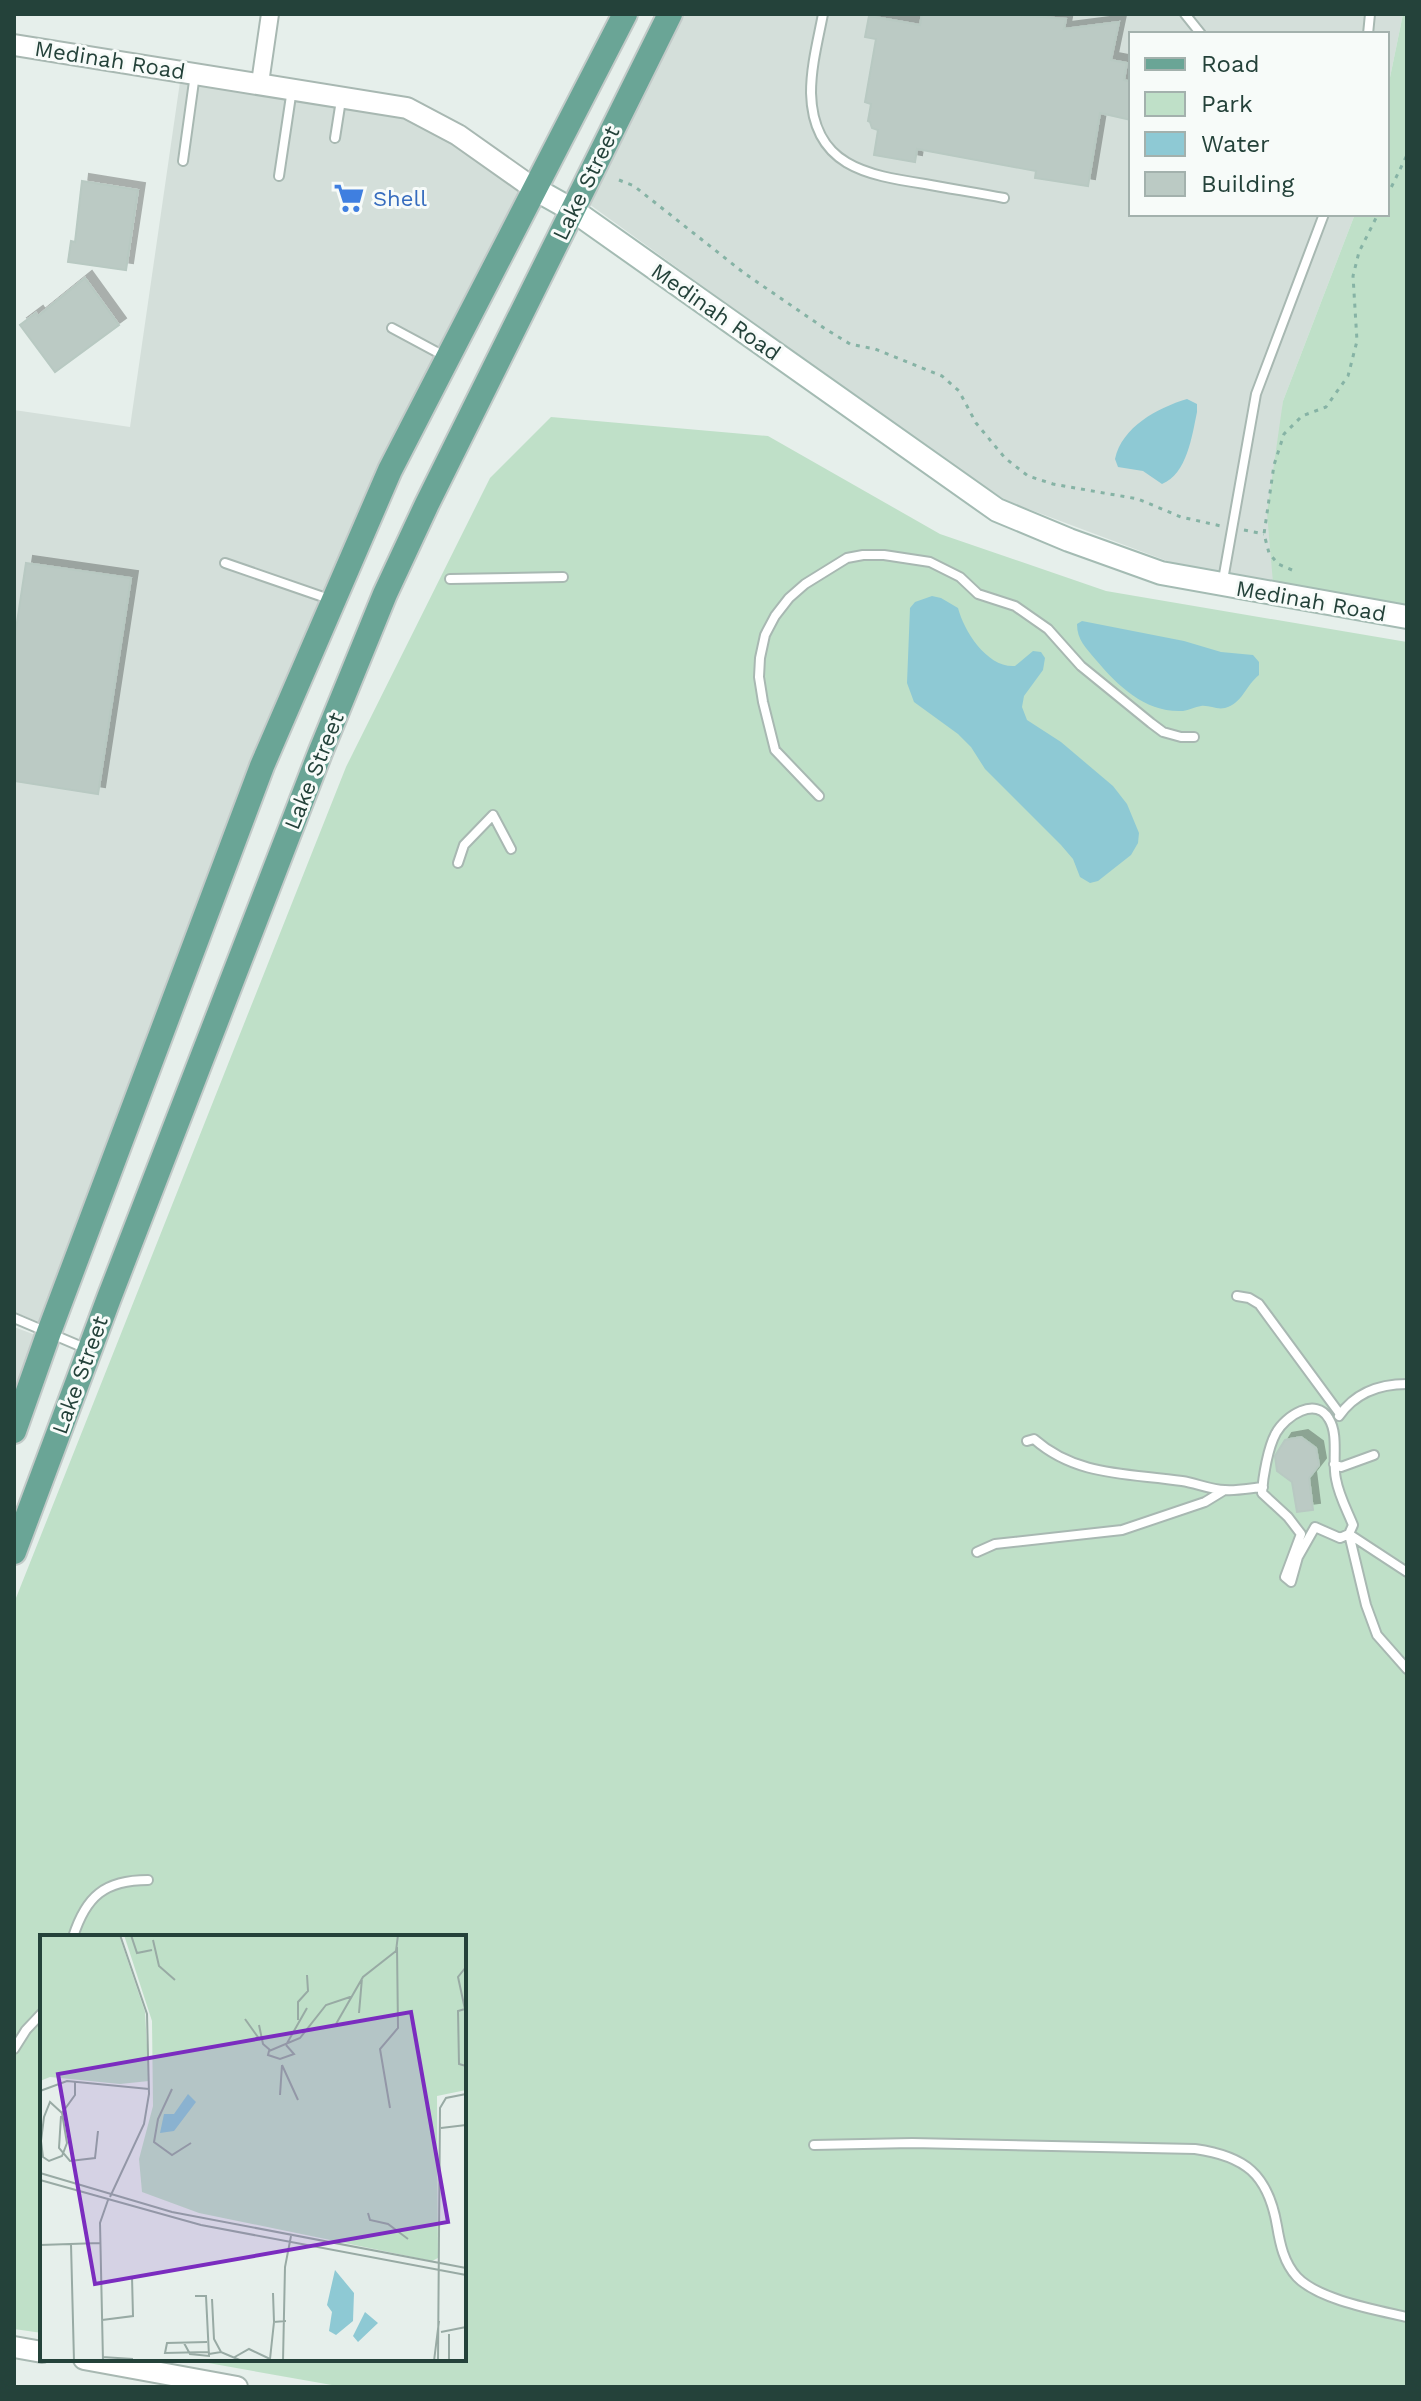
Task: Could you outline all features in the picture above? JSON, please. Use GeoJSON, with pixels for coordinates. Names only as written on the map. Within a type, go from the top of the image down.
{"type":"FeatureCollection","features":[{"type":"Feature","properties":{"kind":"main road","name":"Lake Street"},"geometry":{"type":"LineString","coordinates":[[14,1431],[262,766],[333,601],[390,470],[625,14]]}},
{"type":"Feature","properties":{"kind":"main road","name":"Lake Street"},"geometry":{"type":"LineString","coordinates":[[14,1552],[314,768],[385,594],[670,14]]}},
{"type":"Feature","properties":{"kind":"main road","name":"Medinah Road"},"geometry":{"type":"LineString","coordinates":[[533,188],[574,211],[997,510],[1161,573],[1407,617]]}},
{"type":"Feature","properties":{"kind":"street"},"geometry":{"type":"LineString","coordinates":[[260,83],[270,14]]}},
{"type":"Feature","properties":{"kind":"street","name":"Medinah Road"},"geometry":{"type":"LineString","coordinates":[[14,45],[407,108],[430,118],[480,149],[533,188]]}},
{"type":"Feature","properties":{"kind":"street"},"geometry":{"type":"LineString","coordinates":[[14,2347],[40,2352]]}},
{"type":"Feature","properties":{"kind":"street"},"geometry":{"type":"LineString","coordinates":[[95,2361],[237,2387]]}},
{"type":"Feature","properties":{"kind":"lane"},"geometry":{"type":"LineString","coordinates":[[823,14],[813,64],[811,94],[816,125],[828,148],[847,164],[870,174],[1004,198]]}},
{"type":"Feature","properties":{"kind":"lane"},"geometry":{"type":"LineString","coordinates":[[1185,14],[1199,32]]}},
{"type":"Feature","properties":{"kind":"lane"},"geometry":{"type":"LineString","coordinates":[[183,161],[195,73]]}},
{"type":"Feature","properties":{"kind":"lane"},"geometry":{"type":"LineString","coordinates":[[279,176],[293,88]]}},
{"type":"Feature","properties":{"kind":"lane"},"geometry":{"type":"LineString","coordinates":[[335,138],[342,96]]}},
{"type":"Feature","properties":{"kind":"lane"},"geometry":{"type":"LineString","coordinates":[[1222,585],[1256,394],[1323,216]]}},
{"type":"Feature","properties":{"kind":"lane"},"geometry":{"type":"LineString","coordinates":[[392,328],[447,358]]}},
{"type":"Feature","properties":{"kind":"lane"},"geometry":{"type":"LineString","coordinates":[[819,796],[775,750],[763,702],[760,658],[765,635],[789,598],[805,584],[847,558],[863,555],[930,562],[960,577],[978,594],[1015,606],[1048,629],[1081,666],[1163,732],[1194,737]]}},
{"type":"Feature","properties":{"kind":"lane"},"geometry":{"type":"LineString","coordinates":[[225,563],[333,601]]}},
{"type":"Feature","properties":{"kind":"lane"},"geometry":{"type":"LineString","coordinates":[[450,579],[563,577]]}},
{"type":"Feature","properties":{"kind":"lane"},"geometry":{"type":"LineString","coordinates":[[458,863],[464,845],[493,815],[511,849]]}},
{"type":"Feature","properties":{"kind":"lane"},"geometry":{"type":"LineString","coordinates":[[1237,1296],[1259,1304],[1340,1414]]}},
{"type":"Feature","properties":{"kind":"lane"},"geometry":{"type":"LineString","coordinates":[[14,1318],[90,1351]]}},
{"type":"Feature","properties":{"kind":"lane"},"geometry":{"type":"LineString","coordinates":[[1332,1428],[1355,1397],[1406,1382]]}},
{"type":"Feature","properties":{"kind":"lane"},"geometry":{"type":"LineString","coordinates":[[1349,1534],[1340,1538],[1315,1527],[1298,1557],[1291,1582],[1285,1577],[1301,1534],[1262,1493],[1271,1445],[1277,1431],[1308,1407],[1316,1407],[1326,1413],[1332,1428],[1339,1494],[1353,1525],[1349,1534],[1366,1605],[1377,1635],[1407,1669]]}},
{"type":"Feature","properties":{"kind":"lane"},"geometry":{"type":"LineString","coordinates":[[1027,1441],[1034,1439],[1059,1458],[1116,1475],[1184,1481],[1223,1491],[1263,1487]]}},
{"type":"Feature","properties":{"kind":"lane"},"geometry":{"type":"LineString","coordinates":[[1334,1464],[1341,1467],[1374,1455]]}},
{"type":"Feature","properties":{"kind":"lane"},"geometry":{"type":"LineString","coordinates":[[977,1552],[995,1544],[1122,1530],[1187,1509],[1223,1491]]}},
{"type":"Feature","properties":{"kind":"lane"},"geometry":{"type":"LineString","coordinates":[[1349,1534],[1407,1572]]}},
{"type":"Feature","properties":{"kind":"lane"},"geometry":{"type":"LineString","coordinates":[[74,1935],[83,1911],[104,1888],[117,1882],[148,1880]]}},
{"type":"Feature","properties":{"kind":"lane"},"geometry":{"type":"LineString","coordinates":[[14,2049],[40,2015]]}},
{"type":"Feature","properties":{"kind":"lane"},"geometry":{"type":"LineString","coordinates":[[814,2145],[912,2143],[1195,2149],[1231,2156],[1250,2168],[1262,2183],[1271,2201],[1279,2244],[1297,2277],[1312,2288],[1330,2295],[1407,2317]]}},
{"type":"Feature","properties":{"kind":"path"},"geometry":{"type":"LineString","coordinates":[[1389,192],[1407,155]]}},
{"type":"Feature","properties":{"kind":"path"},"geometry":{"type":"LineString","coordinates":[[619,180],[634,186],[744,273],[850,344],[875,349],[942,376],[959,391],[976,423],[1005,458],[1028,476],[1053,484],[1138,499],[1181,517],[1264,534]]}},
{"type":"Feature","properties":{"kind":"path"},"geometry":{"type":"LineString","coordinates":[[1292,570],[1278,564],[1269,553],[1264,534],[1274,465],[1284,434],[1302,416],[1326,407],[1348,376],[1357,341],[1353,276],[1359,252],[1377,216]]}},
{"type":"Feature","properties":{"kind":"shaded area"},"geometry":{"type":"Polygon","coordinates":[[[682,14],[1403,14],[1389,82],[1389,32],[1129,32],[1129,216],[1354,216],[1283,401],[1273,583],[1191,570],[1007,501],[931,451],[589,204],[682,14]]]}},
{"type":"Feature","properties":{"kind":"shaded area"},"geometry":{"type":"Polygon","coordinates":[[[181,75],[402,112],[447,136],[524,190],[374,492],[44,1324],[14,1312],[14,410],[130,427],[181,75]]]}},
{"type":"Feature","properties":{"kind":"shaded area"},"geometry":{"type":"Polygon","coordinates":[[[14,1327],[38,1336],[14,1403],[14,1327]]]}},
{"type":"Feature","properties":{"kind":"green space"},"geometry":{"type":"Polygon","coordinates":[[[1403,14],[1407,14],[1407,609],[1274,594],[1267,513],[1283,401],[1354,216],[1389,216],[1389,82],[1403,14]]]}},
{"type":"Feature","properties":{"kind":"green space"},"geometry":{"type":"Polygon","coordinates":[[[551,417],[768,436],[940,534],[1106,591],[1407,642],[1407,2387],[343,2387],[197,2361],[466,2361],[466,1935],[40,1935],[40,2333],[14,2329],[14,1603],[346,767],[490,478],[551,417]]]}},
{"type":"Feature","properties":{"kind":"water"},"geometry":{"type":"Polygon","coordinates":[[[1187,399],[1197,404],[1195,422],[1183,463],[1170,479],[1162,484],[1143,471],[1118,467],[1115,459],[1119,448],[1133,428],[1164,408],[1187,399]]]}},
{"type":"Feature","properties":{"kind":"water"},"geometry":{"type":"Polygon","coordinates":[[[932,596],[958,608],[971,637],[995,661],[1015,666],[1033,651],[1041,652],[1045,658],[1043,670],[1024,696],[1022,707],[1027,720],[1061,742],[1113,786],[1127,804],[1139,833],[1138,843],[1131,855],[1098,881],[1090,883],[1080,877],[1073,859],[985,769],[971,747],[914,702],[907,683],[910,608],[915,602],[932,596]]]}},
{"type":"Feature","properties":{"kind":"water"},"geometry":{"type":"Polygon","coordinates":[[[1082,621],[1184,641],[1221,652],[1253,655],[1259,662],[1259,675],[1236,703],[1225,708],[1201,706],[1183,711],[1157,708],[1124,689],[1096,660],[1079,635],[1077,624],[1082,621]]]}},
{"type":"Feature","properties":{"kind":"building"},"geometry":{"type":"Polygon","coordinates":[[[922,14],[1008,14],[1066,19],[1064,29],[1119,22],[1111,60],[1127,63],[1124,80],[1129,81],[1129,120],[1100,113],[1088,186],[1035,178],[1036,171],[917,149],[915,162],[874,155],[878,130],[872,128],[868,121],[871,104],[865,102],[876,39],[865,37],[869,16],[920,25],[922,14]]]}},
{"type":"Feature","properties":{"kind":"building"},"geometry":{"type":"Polygon","coordinates":[[[82,181],[138,190],[126,270],[68,262],[71,241],[75,242],[82,181]]]}},
{"type":"Feature","properties":{"kind":"building"},"geometry":{"type":"Polygon","coordinates":[[[85,278],[119,325],[55,372],[20,325],[36,313],[38,316],[85,278]]]}},
{"type":"Feature","properties":{"kind":"building"},"geometry":{"type":"Polygon","coordinates":[[[26,563],[131,578],[98,794],[14,781],[14,642],[26,563]]]}},
{"type":"Feature","properties":{"kind":"building"},"geometry":{"type":"Polygon","coordinates":[[[1301,1437],[1316,1448],[1319,1465],[1309,1478],[1313,1510],[1297,1512],[1292,1482],[1277,1471],[1275,1456],[1285,1440],[1301,1437]]]}},
{"type":"Feature","properties":{"kind":"place","name":"Shell"},"geometry":{"type":"Point","coordinates":[349,198]}}]}
